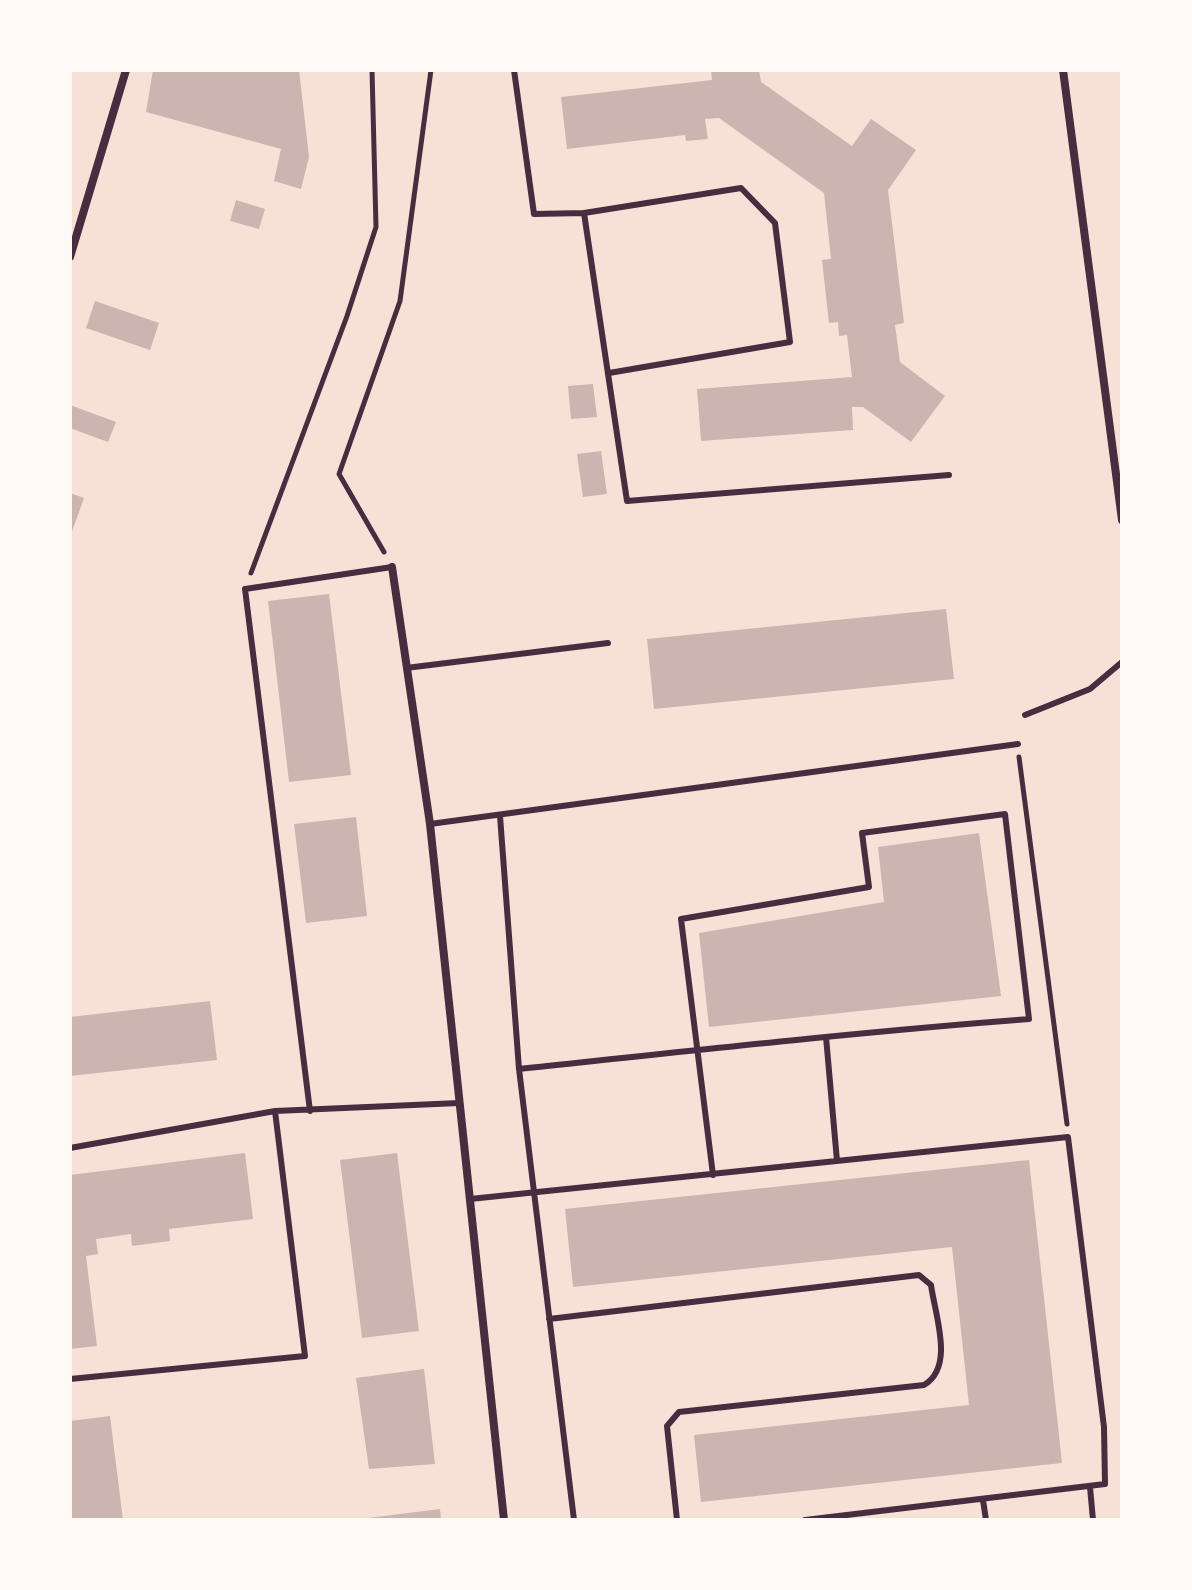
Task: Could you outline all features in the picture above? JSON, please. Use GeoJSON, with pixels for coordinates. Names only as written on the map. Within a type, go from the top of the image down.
{"type":"FeatureCollection","features":[{"type":"Feature","properties":{"kind":"street"},"geometry":{"type":"LineString","coordinates":[[70,257],[126,70]]}},
{"type":"Feature","properties":{"kind":"street"},"geometry":{"type":"LineString","coordinates":[[1063,70],[1122,520]]}},
{"type":"Feature","properties":{"kind":"street"},"geometry":{"type":"LineString","coordinates":[[392,567],[430,824],[504,1520]]}},
{"type":"Feature","properties":{"kind":"lane"},"geometry":{"type":"LineString","coordinates":[[514,70],[534,214],[584,213],[741,188],[775,223],[790,342],[609,373]]}},
{"type":"Feature","properties":{"kind":"lane"},"geometry":{"type":"LineString","coordinates":[[584,213],[627,501],[949,475]]}},
{"type":"Feature","properties":{"kind":"lane"},"geometry":{"type":"LineString","coordinates":[[310,1111],[245,589],[392,567]]}},
{"type":"Feature","properties":{"kind":"lane"},"geometry":{"type":"LineString","coordinates":[[406,668],[608,643]]}},
{"type":"Feature","properties":{"kind":"lane"},"geometry":{"type":"LineString","coordinates":[[1025,715],[1090,689],[1122,662]]}},
{"type":"Feature","properties":{"kind":"lane"},"geometry":{"type":"LineString","coordinates":[[430,824],[1018,744]]}},
{"type":"Feature","properties":{"kind":"lane"},"geometry":{"type":"LineString","coordinates":[[519,1069],[696,1051],[826,1037],[1029,1019],[1005,814],[862,833],[869,887],[681,919],[696,1051],[713,1175]]}},
{"type":"Feature","properties":{"kind":"lane"},"geometry":{"type":"LineString","coordinates":[[500,816],[519,1069],[574,1520]]}},
{"type":"Feature","properties":{"kind":"lane"},"geometry":{"type":"LineString","coordinates":[[826,1037],[837,1161]]}},
{"type":"Feature","properties":{"kind":"lane"},"geometry":{"type":"LineString","coordinates":[[70,1148],[275,1111],[459,1103]]}},
{"type":"Feature","properties":{"kind":"lane"},"geometry":{"type":"LineString","coordinates":[[70,1379],[305,1356],[275,1111]]}},
{"type":"Feature","properties":{"kind":"lane"},"geometry":{"type":"LineString","coordinates":[[470,1199],[1068,1137],[1105,1440],[1105,1484],[805,1520]]}},
{"type":"Feature","properties":{"kind":"lane"},"geometry":{"type":"LineString","coordinates":[[549,1319],[919,1275],[931,1285],[942,1363],[936,1378],[924,1385],[679,1412],[670,1418],[667,1426],[677,1520]]}},
{"type":"Feature","properties":{"kind":"lane"},"geometry":{"type":"LineString","coordinates":[[1090,1487],[1093,1520]]}},
{"type":"Feature","properties":{"kind":"lane"},"geometry":{"type":"LineString","coordinates":[[983,1500],[986,1520]]}},
{"type":"Feature","properties":{"kind":"lane"},"geometry":{"type":"LineString","coordinates":[[882,1512],[883,1520]]}},
{"type":"Feature","properties":{"kind":"path"},"geometry":{"type":"LineString","coordinates":[[245,589],[347,316],[376,227],[372,70]]}},
{"type":"Feature","properties":{"kind":"path"},"geometry":{"type":"LineString","coordinates":[[392,567],[339,474],[400,301],[431,70]]}},
{"type":"Feature","properties":{"kind":"path"},"geometry":{"type":"LineString","coordinates":[[1018,744],[1068,1137]]}},
{"type":"Feature","properties":{"kind":"building"},"geometry":{"type":"Polygon","coordinates":[[[153,70],[299,70],[309,157],[301,189],[274,181],[281,149],[146,112],[153,70]]]}},
{"type":"Feature","properties":{"kind":"building"},"geometry":{"type":"Polygon","coordinates":[[[711,70],[759,70],[761,82],[852,146],[871,119],[916,150],[888,190],[904,323],[895,325],[900,362],[945,396],[911,442],[863,407],[852,407],[853,430],[701,441],[697,389],[852,377],[847,335],[839,336],[838,322],[829,323],[822,260],[831,259],[824,193],[719,118],[705,119],[708,139],[686,141],[685,135],[567,149],[561,97],[712,80],[711,70]]]}},
{"type":"Feature","properties":{"kind":"building"},"geometry":{"type":"Polygon","coordinates":[[[236,200],[265,209],[259,229],[230,221],[236,200]]]}},
{"type":"Feature","properties":{"kind":"building"},"geometry":{"type":"Polygon","coordinates":[[[95,301],[159,323],[150,350],[86,328],[95,301]]]}},
{"type":"Feature","properties":{"kind":"building"},"geometry":{"type":"Polygon","coordinates":[[[593,384],[597,417],[571,419],[568,386],[593,384]]]}},
{"type":"Feature","properties":{"kind":"building"},"geometry":{"type":"Polygon","coordinates":[[[70,405],[116,422],[108,442],[70,428],[70,405]]]}},
{"type":"Feature","properties":{"kind":"building"},"geometry":{"type":"Polygon","coordinates":[[[601,451],[607,494],[583,497],[577,454],[601,451]]]}},
{"type":"Feature","properties":{"kind":"building"},"geometry":{"type":"Polygon","coordinates":[[[70,493],[84,498],[70,537],[70,493]]]}},
{"type":"Feature","properties":{"kind":"building"},"geometry":{"type":"Polygon","coordinates":[[[329,594],[351,775],[289,782],[268,601],[329,594]]]}},
{"type":"Feature","properties":{"kind":"building"},"geometry":{"type":"Polygon","coordinates":[[[946,609],[954,679],[654,709],[647,639],[946,609]]]}},
{"type":"Feature","properties":{"kind":"building"},"geometry":{"type":"Polygon","coordinates":[[[356,817],[367,916],[306,923],[294,824],[356,817]]]}},
{"type":"Feature","properties":{"kind":"building"},"geometry":{"type":"Polygon","coordinates":[[[979,833],[1001,996],[709,1027],[699,933],[884,902],[878,847],[979,833]]]}},
{"type":"Feature","properties":{"kind":"building"},"geometry":{"type":"Polygon","coordinates":[[[210,1001],[217,1060],[70,1076],[70,1017],[210,1001]]]}},
{"type":"Feature","properties":{"kind":"building"},"geometry":{"type":"Polygon","coordinates":[[[245,1153],[253,1219],[169,1229],[170,1241],[132,1246],[131,1234],[96,1239],[98,1254],[86,1256],[97,1346],[70,1349],[70,1175],[245,1153]]]}},
{"type":"Feature","properties":{"kind":"building"},"geometry":{"type":"Polygon","coordinates":[[[397,1153],[419,1331],[362,1338],[340,1160],[397,1153]]]}},
{"type":"Feature","properties":{"kind":"building"},"geometry":{"type":"Polygon","coordinates":[[[1029,1160],[1062,1463],[701,1502],[694,1435],[969,1405],[952,1247],[573,1287],[565,1209],[1029,1160]]]}},
{"type":"Feature","properties":{"kind":"building"},"geometry":{"type":"Polygon","coordinates":[[[424,1369],[435,1464],[369,1469],[356,1378],[424,1369]]]}},
{"type":"Feature","properties":{"kind":"building"},"geometry":{"type":"Polygon","coordinates":[[[110,1416],[123,1520],[70,1520],[70,1421],[110,1416]]]}},
{"type":"Feature","properties":{"kind":"building"},"geometry":{"type":"Polygon","coordinates":[[[440,1509],[441,1520],[368,1520],[368,1518],[440,1509]]]}}]}
